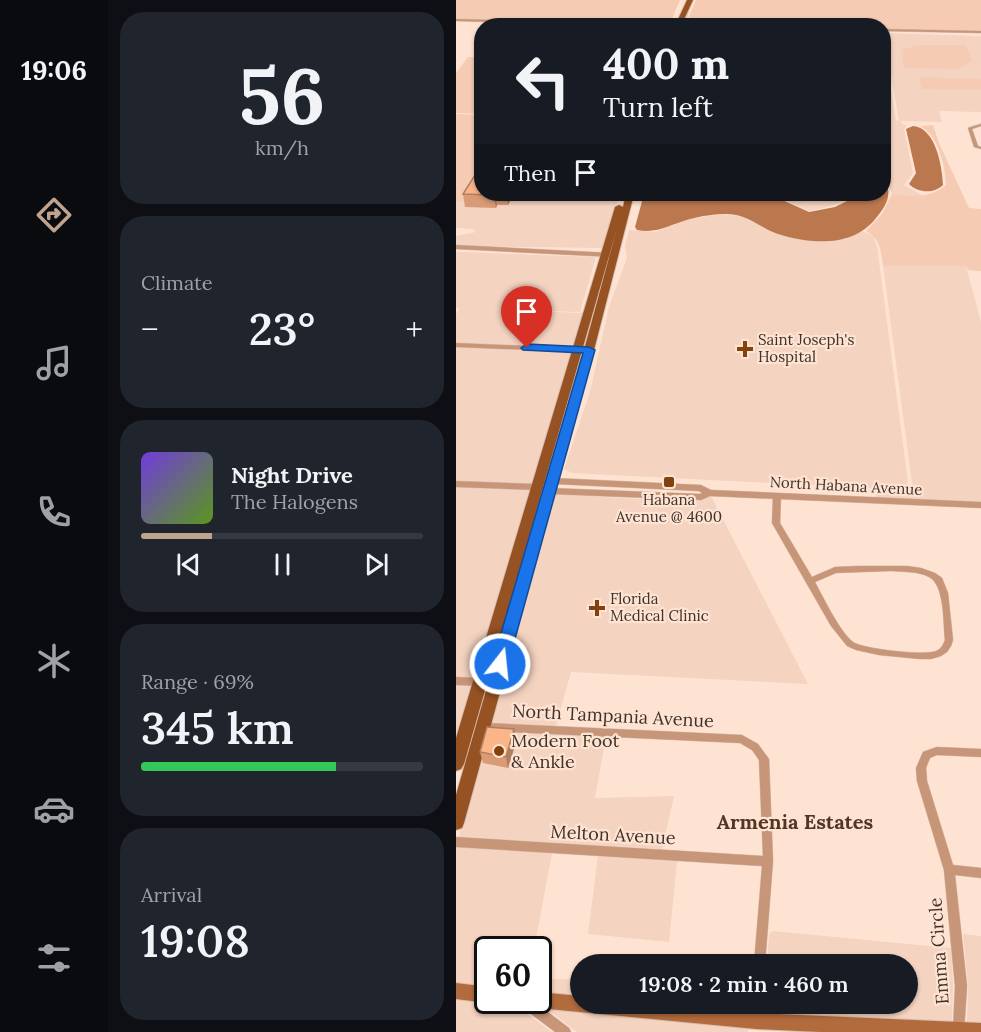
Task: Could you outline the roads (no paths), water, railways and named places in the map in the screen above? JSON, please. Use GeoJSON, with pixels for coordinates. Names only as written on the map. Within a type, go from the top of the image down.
{"type":"FeatureCollection","features":[{"type":"Feature","properties":{"kind":"main road"},"geometry":{"type":"LineString","coordinates":[[674,18],[682,0]]}},
{"type":"Feature","properties":{"kind":"main road"},"geometry":{"type":"LineString","coordinates":[[681,18],[690,0]]}},
{"type":"Feature","properties":{"kind":"main road"},"geometry":{"type":"LineString","coordinates":[[611,252],[622,201]]}},
{"type":"Feature","properties":{"kind":"main road"},"geometry":{"type":"LineString","coordinates":[[456,764],[495,683],[546,486],[611,252],[628,201]]}},
{"type":"Feature","properties":{"kind":"main road"},"geometry":{"type":"LineString","coordinates":[[456,823],[475,726],[479,682],[546,486],[584,350]]}},
{"type":"Feature","properties":{"kind":"main road"},"geometry":{"type":"LineString","coordinates":[[456,992],[474,994]]}},
{"type":"Feature","properties":{"kind":"main road"},"geometry":{"type":"LineString","coordinates":[[552,1002],[756,1027],[981,1031]]}},
{"type":"Feature","properties":{"kind":"street"},"geometry":{"type":"LineString","coordinates":[[456,22],[474,22]]}},
{"type":"Feature","properties":{"kind":"street"},"geometry":{"type":"LineString","coordinates":[[891,31],[981,33]]}},
{"type":"Feature","properties":{"kind":"street"},"geometry":{"type":"LineString","coordinates":[[981,125],[970,128],[976,147],[981,148]]}},
{"type":"Feature","properties":{"kind":"street"},"geometry":{"type":"LineString","coordinates":[[456,247],[552,250],[557,253],[611,252]]}},
{"type":"Feature","properties":{"kind":"street"},"geometry":{"type":"LineString","coordinates":[[456,345],[584,350]]}},
{"type":"Feature","properties":{"kind":"street","name":"North Habana Avenue"},"geometry":{"type":"LineString","coordinates":[[456,484],[546,486],[692,497],[701,497],[709,493],[981,505]]}},
{"type":"Feature","properties":{"kind":"street"},"geometry":{"type":"LineString","coordinates":[[777,496],[776,523],[810,581],[848,643],[857,649],[927,655],[938,654],[946,648],[949,640],[942,587],[938,578],[929,573],[915,570],[835,570],[810,581]]}},
{"type":"Feature","properties":{"kind":"street"},"geometry":{"type":"LineString","coordinates":[[456,681],[495,683]]}},
{"type":"Feature","properties":{"kind":"street","name":"North Tampania Avenue"},"geometry":{"type":"LineString","coordinates":[[475,726],[742,739],[755,747],[764,759],[768,861]]}},
{"type":"Feature","properties":{"kind":"street","name":"Emma Circle"},"geometry":{"type":"LineString","coordinates":[[959,1030],[961,986],[949,870],[922,781],[921,768],[926,755],[937,751],[981,753]]}},
{"type":"Feature","properties":{"kind":"street","name":"Melton Avenue"},"geometry":{"type":"LineString","coordinates":[[456,842],[768,861]]}},
{"type":"Feature","properties":{"kind":"street"},"geometry":{"type":"LineString","coordinates":[[761,954],[768,861]]}},
{"type":"Feature","properties":{"kind":"street"},"geometry":{"type":"LineString","coordinates":[[949,870],[981,873]]}},
{"type":"Feature","properties":{"kind":"street"},"geometry":{"type":"LineString","coordinates":[[541,1014],[565,1032]]}},
{"type":"Feature","properties":{"kind":"place","name":"Saint Joseph's Hospital"},"geometry":{"type":"Point","coordinates":[745,349]}},
{"type":"Feature","properties":{"kind":"place","name":"Habana Avenue @ 4600"},"geometry":{"type":"Point","coordinates":[669,482]}},
{"type":"Feature","properties":{"kind":"place","name":"Florida Medical Clinic"},"geometry":{"type":"Point","coordinates":[597,608]}},
{"type":"Feature","properties":{"kind":"place","name":"Modern Foot & Ankle"},"geometry":{"type":"Point","coordinates":[499,751]}},
{"type":"Feature","properties":{"kind":"district","name":"Armenia Estates"},"geometry":{"type":"Point","coordinates":[795,822]}}]}
